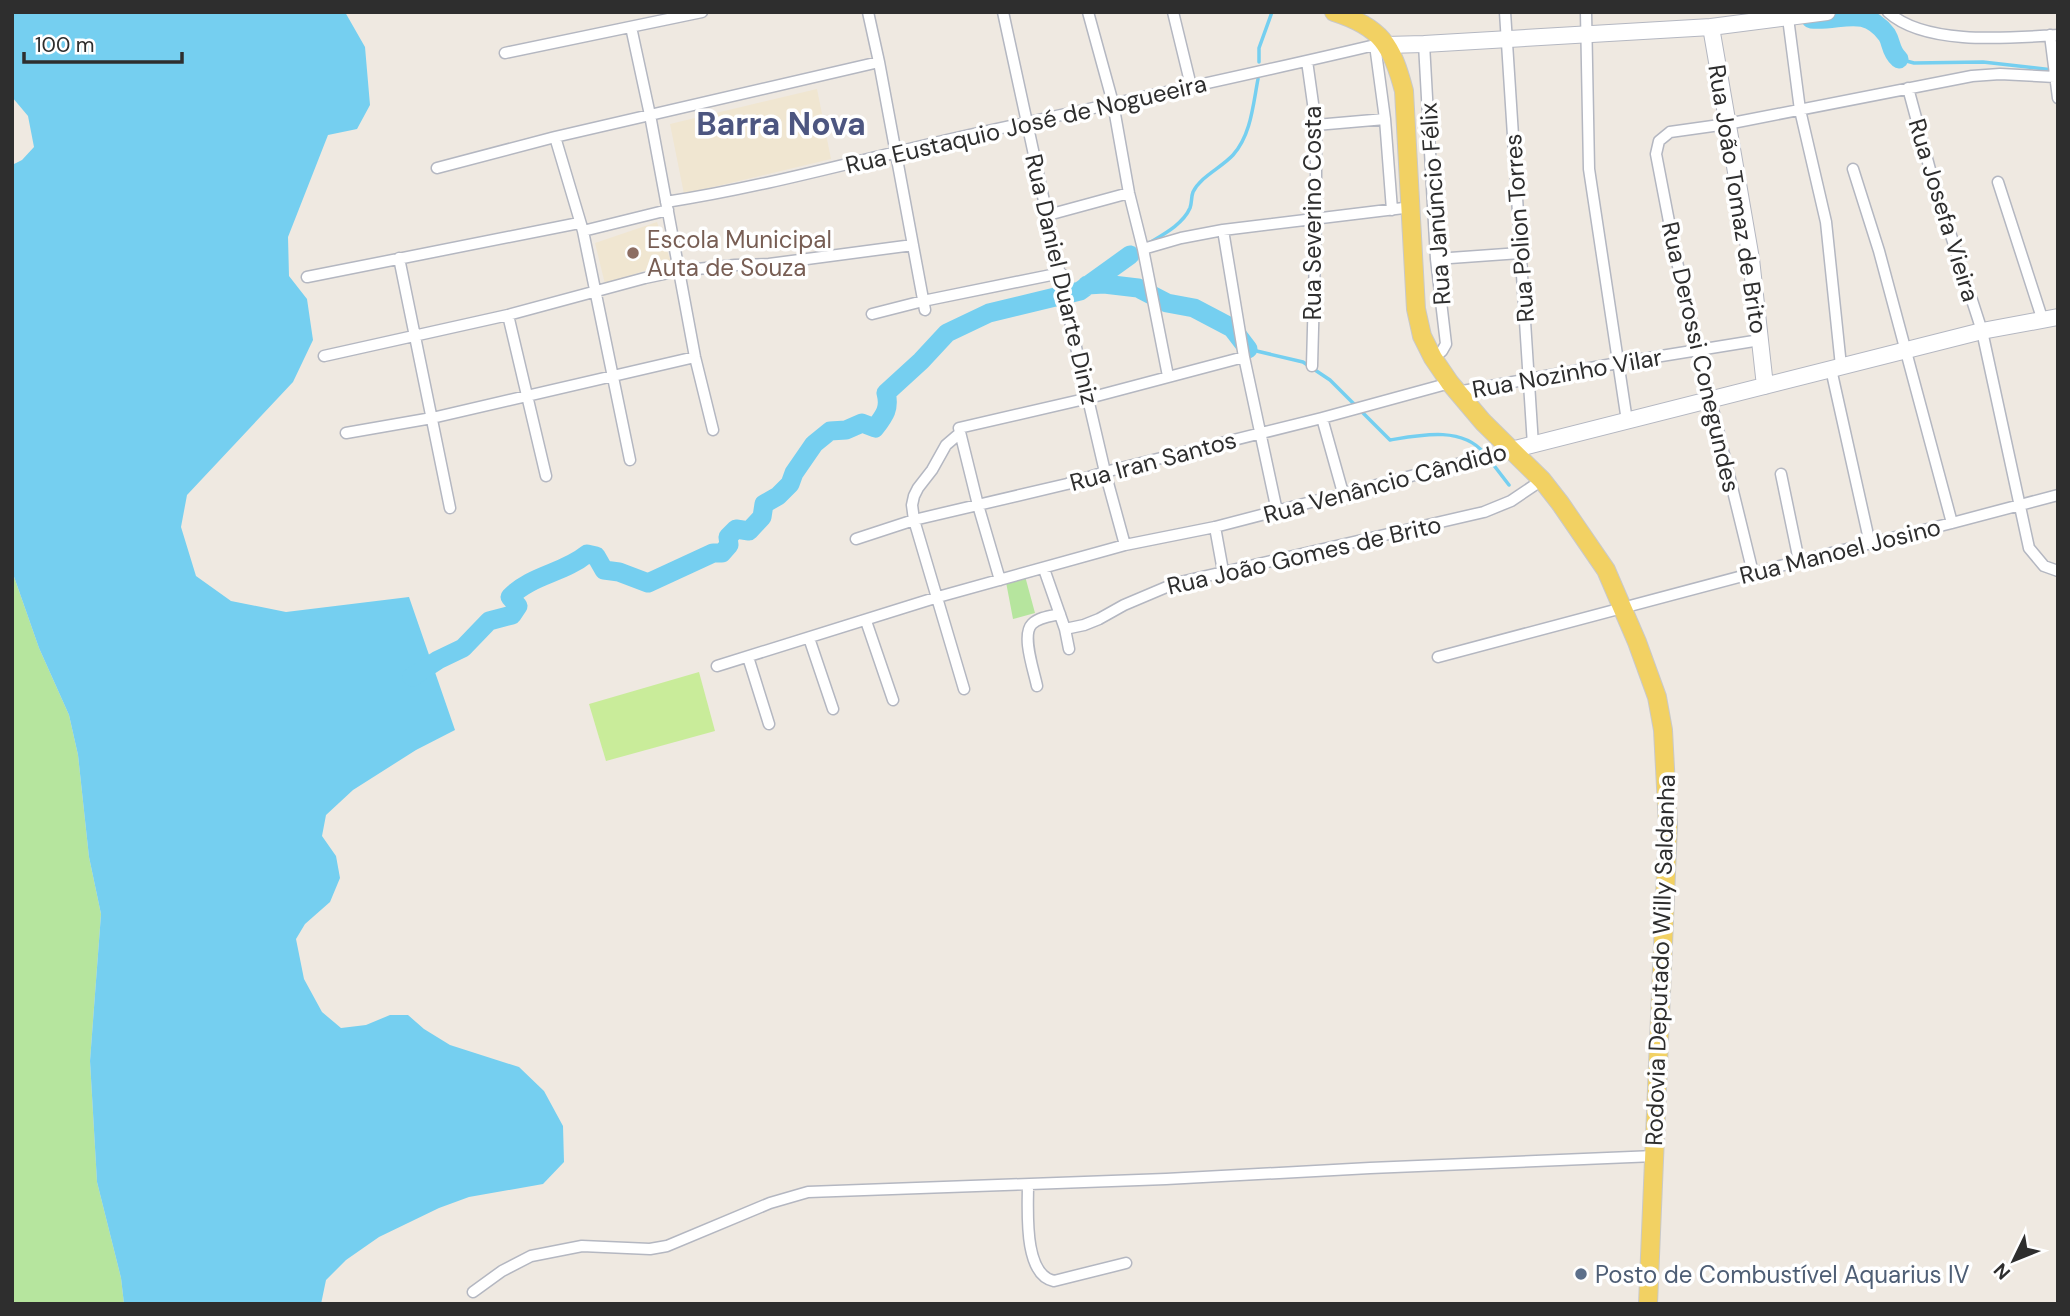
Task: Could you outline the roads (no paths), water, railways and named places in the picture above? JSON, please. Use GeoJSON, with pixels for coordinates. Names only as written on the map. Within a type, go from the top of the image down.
{"type":"FeatureCollection","features":[{"type":"Feature","properties":{"kind":"main road","name":"Rodovia Deputado Willy Saldanha"},"geometry":{"type":"LineString","coordinates":[[1334,12],[1357,20],[1375,33],[1397,64],[1404,91],[1416,309],[1422,336],[1453,387],[1542,480],[1606,570],[1657,697],[1665,756],[1668,850],[1648,1304]]}},
{"type":"Feature","properties":{"kind":"street"},"geometry":{"type":"LineString","coordinates":[[505,53],[702,12]]}},
{"type":"Feature","properties":{"kind":"street"},"geometry":{"type":"LineString","coordinates":[[868,12],[924,305]]}},
{"type":"Feature","properties":{"kind":"street","name":"Rua Daniel Duarte Diniz"},"geometry":{"type":"LineString","coordinates":[[1003,12],[1072,330],[1125,545]]}},
{"type":"Feature","properties":{"kind":"street"},"geometry":{"type":"LineString","coordinates":[[1088,12],[1114,103],[1129,193],[1168,376]]}},
{"type":"Feature","properties":{"kind":"street"},"geometry":{"type":"LineString","coordinates":[[1173,12],[1191,86]]}},
{"type":"Feature","properties":{"kind":"street","name":"Rua Polion Torres"},"geometry":{"type":"LineString","coordinates":[[1505,12],[1533,444]]}},
{"type":"Feature","properties":{"kind":"street"},"geometry":{"type":"LineString","coordinates":[[1586,12],[1589,169],[1626,421]]}},
{"type":"Feature","properties":{"kind":"street"},"geometry":{"type":"LineString","coordinates":[[1392,210],[1381,45],[1587,35],[1710,20],[1827,12]]}},
{"type":"Feature","properties":{"kind":"street"},"geometry":{"type":"LineString","coordinates":[[1888,12],[1920,30],[1942,34],[1972,38],[2054,35],[2058,98]]}},
{"type":"Feature","properties":{"kind":"street"},"geometry":{"type":"LineString","coordinates":[[1787,15],[1800,110],[1826,222],[1836,368],[1870,544]]}},
{"type":"Feature","properties":{"kind":"street","name":"Rua João Tomaz de Brito"},"geometry":{"type":"LineString","coordinates":[[1710,20],[1744,211],[1765,386]]}},
{"type":"Feature","properties":{"kind":"street"},"geometry":{"type":"LineString","coordinates":[[631,27],[695,357],[713,430]]}},
{"type":"Feature","properties":{"kind":"street","name":"Rua Janúncio Félix"},"geometry":{"type":"LineString","coordinates":[[1424,44],[1436,259],[1446,344],[1433,358]]}},
{"type":"Feature","properties":{"kind":"street","name":"Rua Eustaquio José de Nogueeira"},"geometry":{"type":"LineString","coordinates":[[307,277],[399,258],[581,227],[1027,122],[1381,45]]}},
{"type":"Feature","properties":{"kind":"street","name":"Rua Severino Costa"},"geometry":{"type":"LineString","coordinates":[[1307,61],[1316,125],[1312,366]]}},
{"type":"Feature","properties":{"kind":"street"},"geometry":{"type":"LineString","coordinates":[[437,168],[555,136],[879,62]]}},
{"type":"Feature","properties":{"kind":"street"},"geometry":{"type":"LineString","coordinates":[[1727,124],[1972,76],[2011,74],[2055,77]]}},
{"type":"Feature","properties":{"kind":"street","name":"Rua Josefa Vieira"},"geometry":{"type":"LineString","coordinates":[[1909,88],[1935,188],[1982,331],[2029,548],[2044,566],[2058,571]]}},
{"type":"Feature","properties":{"kind":"street"},"geometry":{"type":"LineString","coordinates":[[1316,125],[1385,119]]}},
{"type":"Feature","properties":{"kind":"street","name":"Rua Derossi Conegundes"},"geometry":{"type":"LineString","coordinates":[[1727,124],[1670,132],[1659,141],[1656,154],[1673,245],[1753,573]]}},
{"type":"Feature","properties":{"kind":"street"},"geometry":{"type":"LineString","coordinates":[[555,136],[581,227],[630,460]]}},
{"type":"Feature","properties":{"kind":"street"},"geometry":{"type":"LineString","coordinates":[[1853,169],[1907,350],[1952,523]]}},
{"type":"Feature","properties":{"kind":"street"},"geometry":{"type":"LineString","coordinates":[[1998,182],[2050,319]]}},
{"type":"Feature","properties":{"kind":"street"},"geometry":{"type":"LineString","coordinates":[[1048,215],[1129,193]]}},
{"type":"Feature","properties":{"kind":"street"},"geometry":{"type":"LineString","coordinates":[[1143,250],[1181,238],[1223,230],[1412,207]]}},
{"type":"Feature","properties":{"kind":"street"},"geometry":{"type":"LineString","coordinates":[[1223,230],[1244,357],[1277,511]]}},
{"type":"Feature","properties":{"kind":"street"},"geometry":{"type":"LineString","coordinates":[[324,356],[414,337],[678,271],[781,262],[913,245]]}},
{"type":"Feature","properties":{"kind":"street"},"geometry":{"type":"LineString","coordinates":[[1436,259],[1520,253]]}},
{"type":"Feature","properties":{"kind":"street"},"geometry":{"type":"LineString","coordinates":[[399,258],[450,508]]}},
{"type":"Feature","properties":{"kind":"street"},"geometry":{"type":"LineString","coordinates":[[872,314],[924,305],[1061,273]]}},
{"type":"Feature","properties":{"kind":"street"},"geometry":{"type":"LineString","coordinates":[[508,314],[546,476]]}},
{"type":"Feature","properties":{"kind":"street","name":"Rua Venâncio Cândido"},"geometry":{"type":"LineString","coordinates":[[717,666],[939,597],[1125,545],[1215,527],[1982,331],[2050,319]]}},
{"type":"Feature","properties":{"kind":"street","name":"Rua Nozinho Vilar"},"geometry":{"type":"LineString","coordinates":[[1453,387],[1529,379],[1760,340]]}},
{"type":"Feature","properties":{"kind":"street"},"geometry":{"type":"LineString","coordinates":[[346,433],[432,418],[695,357]]}},
{"type":"Feature","properties":{"kind":"street"},"geometry":{"type":"LineString","coordinates":[[964,689],[939,597],[914,520],[912,505],[918,488],[946,445],[960,430],[1244,357]]}},
{"type":"Feature","properties":{"kind":"street","name":"Rua Iran Santos"},"geometry":{"type":"LineString","coordinates":[[856,539],[914,520],[1453,387]]}},
{"type":"Feature","properties":{"kind":"street"},"geometry":{"type":"LineString","coordinates":[[1322,418],[1343,493]]}},
{"type":"Feature","properties":{"kind":"street"},"geometry":{"type":"LineString","coordinates":[[960,430],[1000,580]]}},
{"type":"Feature","properties":{"kind":"street"},"geometry":{"type":"LineString","coordinates":[[1781,474],[1799,561]]}},
{"type":"Feature","properties":{"kind":"street","name":"Rua João Gomes de Brito"},"geometry":{"type":"LineString","coordinates":[[1065,629],[1099,619],[1156,590],[1484,512],[1511,501],[1542,480]]}},
{"type":"Feature","properties":{"kind":"street","name":"Rua Manoel Josino"},"geometry":{"type":"LineString","coordinates":[[1438,657],[2058,495]]}},
{"type":"Feature","properties":{"kind":"street"},"geometry":{"type":"LineString","coordinates":[[1215,527],[1223,572]]}},
{"type":"Feature","properties":{"kind":"street"},"geometry":{"type":"LineString","coordinates":[[1044,569],[1065,629],[1069,649]]}},
{"type":"Feature","properties":{"kind":"street"},"geometry":{"type":"LineString","coordinates":[[1037,686],[1027,640],[1029,629],[1041,619],[1060,614]]}},
{"type":"Feature","properties":{"kind":"street"},"geometry":{"type":"LineString","coordinates":[[866,621],[893,700]]}},
{"type":"Feature","properties":{"kind":"street"},"geometry":{"type":"LineString","coordinates":[[809,638],[833,709]]}},
{"type":"Feature","properties":{"kind":"street"},"geometry":{"type":"LineString","coordinates":[[748,657],[769,723]]}},
{"type":"Feature","properties":{"kind":"street"},"geometry":{"type":"LineString","coordinates":[[473,1292],[502,1271],[531,1256],[582,1246],[650,1249],[667,1245],[770,1203],[808,1192],[1028,1185],[1655,1156]]}},
{"type":"Feature","properties":{"kind":"street"},"geometry":{"type":"LineString","coordinates":[[1028,1185],[1028,1224],[1033,1258],[1038,1271],[1046,1278],[1054,1281],[1126,1263]]}},
{"type":"Feature","properties":{"kind":"water"},"geometry":{"type":"Polygon","coordinates":[[[12,12],[345,12],[365,47],[370,105],[357,129],[328,135],[288,237],[289,276],[307,299],[313,340],[293,382],[187,495],[181,527],[196,576],[231,601],[286,612],[409,597],[455,730],[416,750],[353,790],[326,815],[322,836],[336,856],[340,878],[330,902],[305,924],[296,939],[304,979],[322,1012],[341,1028],[366,1025],[390,1015],[408,1015],[450,1045],[519,1067],[544,1091],[563,1126],[564,1162],[543,1184],[469,1197],[439,1208],[379,1237],[346,1260],[326,1280],[321,1304],[124,1304],[121,1278],[97,1182],[90,1061],[101,914],[89,857],[78,755],[69,715],[39,648],[12,571],[12,165],[22,160],[34,147],[28,116],[12,97],[12,12]]]}},
{"type":"Feature","properties":{"kind":"waterway"},"geometry":{"type":"LineString","coordinates":[[1259,62],[1259,48],[1272,12]]}},
{"type":"Feature","properties":{"kind":"waterway"},"geometry":{"type":"LineString","coordinates":[[1811,19],[1852,16],[1870,20],[1887,35],[1899,59]]}},
{"type":"Feature","properties":{"kind":"waterway"},"geometry":{"type":"LineString","coordinates":[[1899,59],[1914,63],[1983,62],[2053,70]]}},
{"type":"Feature","properties":{"kind":"waterway"},"geometry":{"type":"LineString","coordinates":[[1149,243],[1183,219],[1190,208],[1192,194],[1197,186],[1239,147],[1250,119],[1258,79]]}},
{"type":"Feature","properties":{"kind":"waterway"},"geometry":{"type":"LineString","coordinates":[[1130,255],[1140,249]]}},
{"type":"Feature","properties":{"kind":"waterway"},"geometry":{"type":"LineString","coordinates":[[412,677],[463,648],[489,621],[512,615],[518,606],[510,597],[518,590],[587,554],[596,556],[604,570],[619,572],[648,583],[713,553],[722,553],[729,545],[728,537],[736,529],[749,531],[762,517],[764,504],[778,496],[790,484],[794,473],[814,444],[830,431],[846,430],[862,423],[875,428],[886,411],[886,393],[947,333],[989,313],[1080,291],[1130,255]]}},
{"type":"Feature","properties":{"kind":"waterway"},"geometry":{"type":"LineString","coordinates":[[1087,285],[1138,288],[1167,303],[1194,308],[1232,328],[1248,349]]}},
{"type":"Feature","properties":{"kind":"waterway"},"geometry":{"type":"LineString","coordinates":[[1248,349],[1303,362],[1330,380],[1390,440],[1427,435],[1452,436],[1475,444],[1484,453]]}},
{"type":"Feature","properties":{"kind":"waterway"},"geometry":{"type":"LineString","coordinates":[[1489,459],[1509,485]]}},
{"type":"Feature","properties":{"kind":"place","name":"Escola Municipal Auta de Souza"},"geometry":{"type":"Point","coordinates":[633,253]}},
{"type":"Feature","properties":{"kind":"place","name":"Posto de Combustível Aquarius IV"},"geometry":{"type":"Point","coordinates":[1581,1274]}},
{"type":"Feature","properties":{"kind":"district","name":"Barra Nova"},"geometry":{"type":"Point","coordinates":[781,124]}}]}
